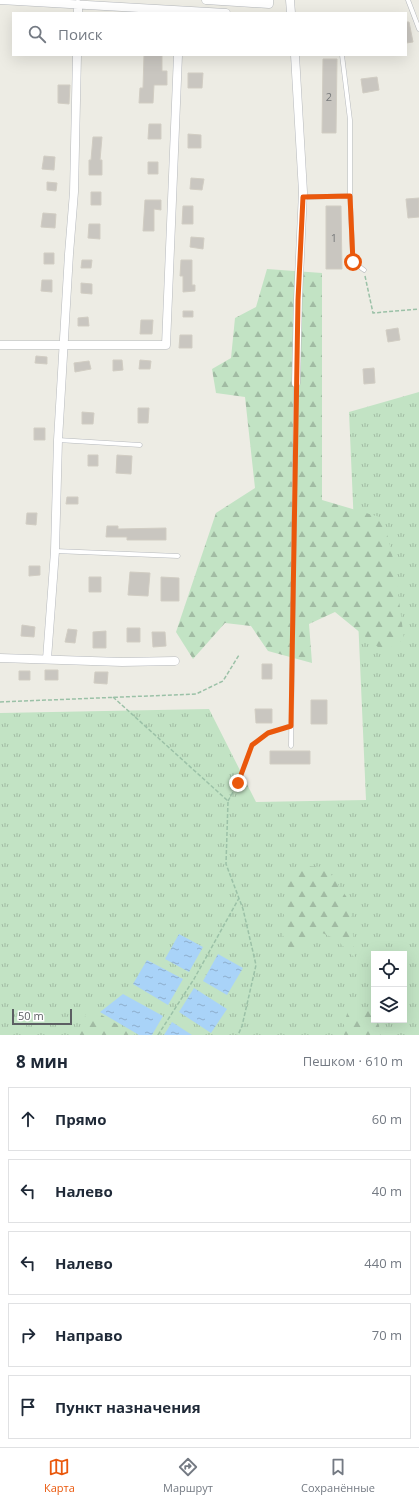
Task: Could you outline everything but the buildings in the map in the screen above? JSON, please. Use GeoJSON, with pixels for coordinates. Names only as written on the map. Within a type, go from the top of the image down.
{"type":"FeatureCollection","features":[{"type":"Feature","properties":{"kind":"street"},"geometry":{"type":"LineString","coordinates":[[0,0],[78,9],[180,12]]}},
{"type":"Feature","properties":{"kind":"street"},"geometry":{"type":"LineString","coordinates":[[206,0],[269,4],[269,0]]}},
{"type":"Feature","properties":{"kind":"street"},"geometry":{"type":"LineString","coordinates":[[290,0],[291,12]]}},
{"type":"Feature","properties":{"kind":"street"},"geometry":{"type":"LineString","coordinates":[[47,659],[55,551],[58,440],[74,192],[77,56]]}},
{"type":"Feature","properties":{"kind":"street"},"geometry":{"type":"LineString","coordinates":[[0,345],[166,345],[178,56]]}},
{"type":"Feature","properties":{"kind":"street"},"geometry":{"type":"LineString","coordinates":[[295,56],[303,197],[296,383]]}},
{"type":"Feature","properties":{"kind":"street"},"geometry":{"type":"LineString","coordinates":[[0,658],[122,662],[175,661]]}},
{"type":"Feature","properties":{"kind":"lane"},"geometry":{"type":"LineString","coordinates":[[408,0],[419,29]]}},
{"type":"Feature","properties":{"kind":"lane"},"geometry":{"type":"LineString","coordinates":[[342,56],[350,120],[350,196],[353,262],[364,270]]}},
{"type":"Feature","properties":{"kind":"lane"},"geometry":{"type":"LineString","coordinates":[[303,197],[350,196]]}},
{"type":"Feature","properties":{"kind":"lane"},"geometry":{"type":"LineString","coordinates":[[291,746],[296,383]]}},
{"type":"Feature","properties":{"kind":"lane"},"geometry":{"type":"LineString","coordinates":[[58,440],[140,445]]}},
{"type":"Feature","properties":{"kind":"lane"},"geometry":{"type":"LineString","coordinates":[[55,551],[178,556]]}},
{"type":"Feature","properties":{"kind":"path"},"geometry":{"type":"LineString","coordinates":[[364,270],[373,313],[419,309]]}},
{"type":"Feature","properties":{"kind":"path"},"geometry":{"type":"LineString","coordinates":[[0,702],[196,694],[223,681],[239,655]]}},
{"type":"Feature","properties":{"kind":"path"},"geometry":{"type":"LineString","coordinates":[[113,697],[228,801]]}},
{"type":"Feature","properties":{"kind":"path"},"geometry":{"type":"LineString","coordinates":[[238,1035],[242,1026],[256,965],[243,909],[226,864],[228,801],[238,783],[252,745],[268,733],[291,726]]}},
{"type":"Feature","properties":{"kind":"path"},"geometry":{"type":"LineString","coordinates":[[158,1035],[194,979],[239,898]]}},
{"type":"Feature","properties":{"kind":"green space"},"geometry":{"type":"Polygon","coordinates":[[[267,269],[322,273],[322,500],[383,518],[394,562],[404,639],[384,652],[335,612],[309,624],[312,663],[268,651],[251,626],[225,623],[193,659],[176,632],[216,513],[255,488],[245,397],[216,393],[212,369],[231,358],[235,318],[256,307],[267,269]]]}},
{"type":"Feature","properties":{"kind":"green space"},"geometry":{"type":"Polygon","coordinates":[[[419,392],[419,1035],[0,1035],[0,713],[209,709],[256,802],[366,800],[349,412],[419,392]]]}},
{"type":"Feature","properties":{"kind":"green space"},"geometry":{"type":"Polygon","coordinates":[[[299,866],[326,867],[350,902],[355,958],[336,939],[320,932],[290,951],[281,931],[288,893],[284,871],[299,866]]]}},
{"type":"Feature","properties":{"kind":"green space"},"geometry":{"type":"Polygon","coordinates":[[[88,1007],[135,1035],[79,1035],[88,1007]]]}},
{"type":"Feature","properties":{"kind":"green space"},"geometry":{"type":"Polygon","coordinates":[[[367,1008],[371,1014],[371,1023],[378,1023],[379,1025],[380,1035],[344,1035],[344,1023],[348,1011],[367,1008]]]}},
{"type":"Feature","properties":{"kind":"water"},"geometry":{"type":"Polygon","coordinates":[[[179,934],[203,947],[189,972],[165,959],[179,934]]]}},
{"type":"Feature","properties":{"kind":"water"},"geometry":{"type":"Polygon","coordinates":[[[218,954],[243,968],[227,995],[203,981],[218,954]]]}},
{"type":"Feature","properties":{"kind":"water"},"geometry":{"type":"Polygon","coordinates":[[[147,960],[183,979],[168,1005],[133,984],[147,960]]]}},
{"type":"Feature","properties":{"kind":"water"},"geometry":{"type":"Polygon","coordinates":[[[194,988],[227,1009],[211,1033],[179,1012],[194,988]]]}},
{"type":"Feature","properties":{"kind":"water"},"geometry":{"type":"Polygon","coordinates":[[[123,994],[163,1016],[152,1035],[139,1035],[100,1012],[123,994]]]}},
{"type":"Feature","properties":{"kind":"water"},"geometry":{"type":"Polygon","coordinates":[[[172,1022],[192,1035],[164,1035],[172,1022]]]}},
{"type":"Feature","properties":{"kind":"route"},"geometry":{"type":"LineString","coordinates":[[238,783],[252,745],[268,733],[291,726],[296,383],[303,197],[350,196],[353,262]]}}]}
